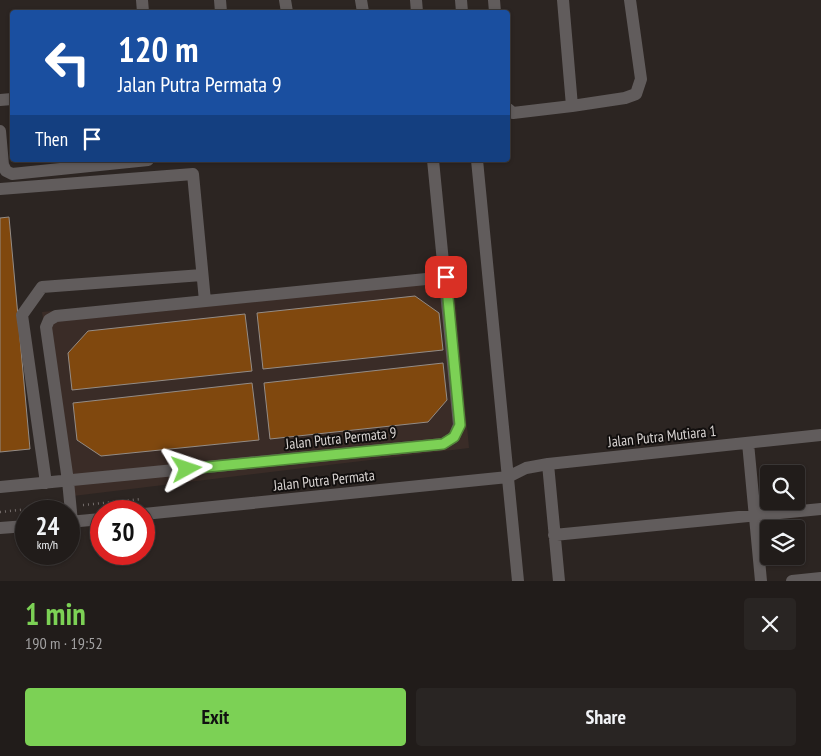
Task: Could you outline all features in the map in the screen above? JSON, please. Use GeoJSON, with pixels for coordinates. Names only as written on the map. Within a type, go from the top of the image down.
{"type":"FeatureCollection","features":[{"type":"Feature","properties":{"kind":"street"},"geometry":{"type":"LineString","coordinates":[[563,0],[572,106]]}},
{"type":"Feature","properties":{"kind":"street"},"geometry":{"type":"LineString","coordinates":[[510,111],[513,113],[572,106],[625,98],[636,94],[641,79],[630,0]]}},
{"type":"Feature","properties":{"kind":"street"},"geometry":{"type":"LineString","coordinates":[[0,131],[3,165],[6,171],[12,174],[129,162]]}},
{"type":"Feature","properties":{"kind":"street","name":"Jalan Putra Permata 9"},"geometry":{"type":"LineString","coordinates":[[0,487],[443,444],[454,437],[460,425],[434,162]]}},
{"type":"Feature","properties":{"kind":"street"},"geometry":{"type":"LineString","coordinates":[[477,162],[518,581]]}},
{"type":"Feature","properties":{"kind":"street"},"geometry":{"type":"LineString","coordinates":[[0,189],[193,174],[205,301]]}},
{"type":"Feature","properties":{"kind":"street"},"geometry":{"type":"LineString","coordinates":[[46,483],[22,315],[42,287],[202,275]]}},
{"type":"Feature","properties":{"kind":"street"},"geometry":{"type":"LineString","coordinates":[[69,500],[46,327],[48,320],[56,316],[446,277]]}},
{"type":"Feature","properties":{"kind":"street","name":"Jalan Putra Mutiara 1"},"geometry":{"type":"LineString","coordinates":[[508,477],[526,468],[548,464],[821,435]]}},
{"type":"Feature","properties":{"kind":"street"},"geometry":{"type":"LineString","coordinates":[[748,443],[761,581]]}},
{"type":"Feature","properties":{"kind":"street"},"geometry":{"type":"LineString","coordinates":[[548,464],[559,581]]}},
{"type":"Feature","properties":{"kind":"street","name":"Jalan Putra Permata"},"geometry":{"type":"LineString","coordinates":[[155,513],[508,477]]}},
{"type":"Feature","properties":{"kind":"street"},"geometry":{"type":"LineString","coordinates":[[554,535],[821,509]]}},
{"type":"Feature","properties":{"kind":"street"},"geometry":{"type":"LineString","coordinates":[[0,528],[15,527]]}},
{"type":"Feature","properties":{"kind":"street"},"geometry":{"type":"LineString","coordinates":[[792,581],[821,578]]}},
{"type":"Feature","properties":{"kind":"path"},"geometry":{"type":"LineString","coordinates":[[0,512],[15,510]]}},
{"type":"Feature","properties":{"kind":"shaded area"},"geometry":{"type":"Polygon","coordinates":[[[453,272],[469,448],[73,496],[42,312],[453,272]]]}},
{"type":"Feature","properties":{"kind":"building"},"geometry":{"type":"Polygon","coordinates":[[[9,217],[30,449],[0,452],[0,218],[9,217]]]}},
{"type":"Feature","properties":{"kind":"building"},"geometry":{"type":"Polygon","coordinates":[[[415,296],[439,313],[443,350],[263,369],[257,313],[415,296]]]}},
{"type":"Feature","properties":{"kind":"building"},"geometry":{"type":"Polygon","coordinates":[[[245,314],[252,371],[72,390],[68,353],[88,331],[245,314]]]}},
{"type":"Feature","properties":{"kind":"building"},"geometry":{"type":"Polygon","coordinates":[[[443,363],[447,400],[428,422],[270,439],[264,383],[443,363]]]}},
{"type":"Feature","properties":{"kind":"building"},"geometry":{"type":"Polygon","coordinates":[[[252,383],[259,440],[101,456],[77,440],[73,403],[252,383]]]}},
{"type":"Feature","properties":{"kind":"route"},"geometry":{"type":"LineString","coordinates":[[187,469],[443,444],[454,437],[460,425],[446,277]]}}]}
